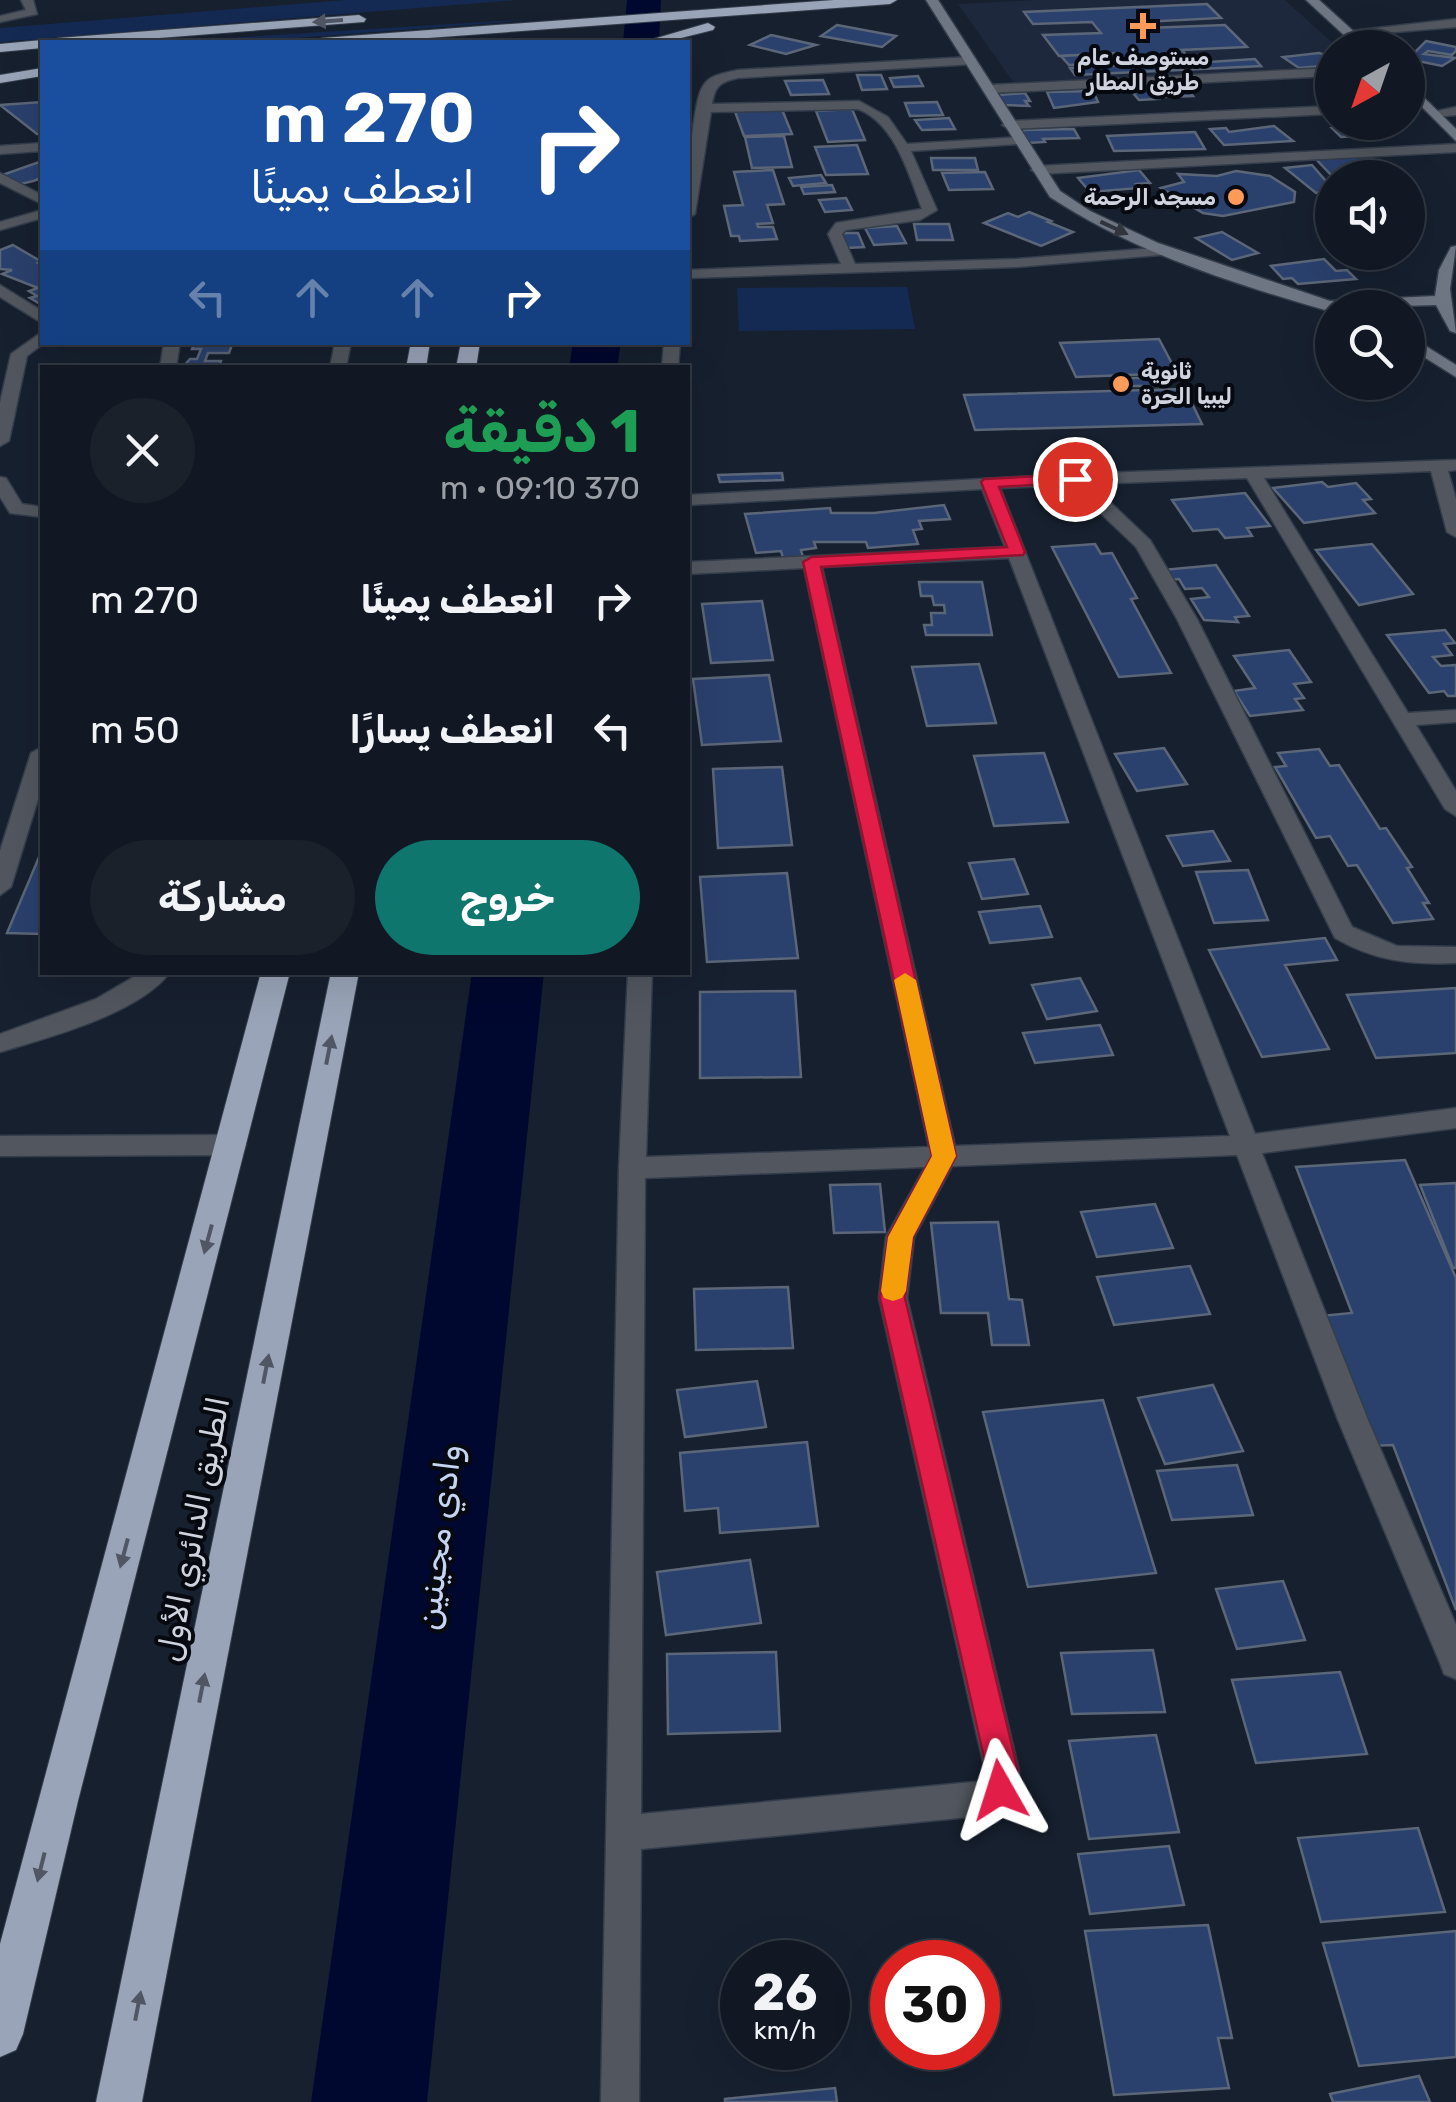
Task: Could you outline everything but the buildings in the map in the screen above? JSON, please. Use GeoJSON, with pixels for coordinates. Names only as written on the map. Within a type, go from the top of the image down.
{"type":"FeatureCollection","features":[{"type":"Feature","properties":{"kind":"highway"},"geometry":{"type":"LineString","coordinates":[[344,40],[890,0]]}},
{"type":"Feature","properties":{"kind":"highway"},"geometry":{"type":"LineString","coordinates":[[658,40],[829,5]]}},
{"type":"Feature","properties":{"kind":"highway"},"geometry":{"type":"LineString","coordinates":[[84,40],[368,18]]}},
{"type":"Feature","properties":{"kind":"highway"},"geometry":{"type":"LineString","coordinates":[[534,40],[538,24]]}},
{"type":"Feature","properties":{"kind":"highway"},"geometry":{"type":"LineString","coordinates":[[498,40],[502,26]]}},
{"type":"Feature","properties":{"kind":"highway"},"geometry":{"type":"LineString","coordinates":[[0,48],[40,44]]}},
{"type":"Feature","properties":{"kind":"highway"},"geometry":{"type":"LineString","coordinates":[[0,79],[40,72]]}},
{"type":"Feature","properties":{"kind":"highway","name":"الطريق الدائري الأول"},"geometry":{"type":"LineString","coordinates":[[0,2034],[57,1801],[275,975]]}},
{"type":"Feature","properties":{"kind":"highway","name":"الطريق الدائري الأول"},"geometry":{"type":"LineString","coordinates":[[120,2102],[344,975]]}},
{"type":"Feature","properties":{"kind":"street"},"geometry":{"type":"LineString","coordinates":[[0,19],[33,12],[26,0]]}},
{"type":"Feature","properties":{"kind":"street"},"geometry":{"type":"LineString","coordinates":[[932,0],[1055,194],[1078,210],[1167,251],[1315,301]]}},
{"type":"Feature","properties":{"kind":"street"},"geometry":{"type":"LineString","coordinates":[[1312,0],[1346,30]]}},
{"type":"Feature","properties":{"kind":"street"},"geometry":{"type":"LineString","coordinates":[[1372,30],[1456,23]]}},
{"type":"Feature","properties":{"kind":"street"},"geometry":{"type":"LineString","coordinates":[[690,202],[708,88],[718,80],[738,74],[970,61]]}},
{"type":"Feature","properties":{"kind":"street"},"geometry":{"type":"LineString","coordinates":[[989,89],[1315,73]]}},
{"type":"Feature","properties":{"kind":"street"},"geometry":{"type":"LineString","coordinates":[[1425,104],[1456,137]]}},
{"type":"Feature","properties":{"kind":"street"},"geometry":{"type":"LineString","coordinates":[[1425,107],[1456,111]]}},
{"type":"Feature","properties":{"kind":"street"},"geometry":{"type":"LineString","coordinates":[[705,108],[874,109],[904,148],[929,212],[840,226],[835,234],[848,266]]}},
{"type":"Feature","properties":{"kind":"street"},"geometry":{"type":"LineString","coordinates":[[1010,125],[1315,111]]}},
{"type":"Feature","properties":{"kind":"street"},"geometry":{"type":"LineString","coordinates":[[904,148],[1018,140]]}},
{"type":"Feature","properties":{"kind":"street"},"geometry":{"type":"LineString","coordinates":[[0,150],[40,147]]}},
{"type":"Feature","properties":{"kind":"street"},"geometry":{"type":"LineString","coordinates":[[1038,170],[1456,148]]}},
{"type":"Feature","properties":{"kind":"street"},"geometry":{"type":"LineString","coordinates":[[0,177],[40,199]]}},
{"type":"Feature","properties":{"kind":"street"},"geometry":{"type":"LineString","coordinates":[[0,226],[40,215]]}},
{"type":"Feature","properties":{"kind":"street"},"geometry":{"type":"LineString","coordinates":[[1456,250],[1440,278],[1442,300],[1456,328]]}},
{"type":"Feature","properties":{"kind":"street"},"geometry":{"type":"LineString","coordinates":[[690,274],[1016,263],[1167,251]]}},
{"type":"Feature","properties":{"kind":"street"},"geometry":{"type":"LineString","coordinates":[[0,290],[40,317]]}},
{"type":"Feature","properties":{"kind":"street"},"geometry":{"type":"LineString","coordinates":[[1425,301],[1442,300]]}},
{"type":"Feature","properties":{"kind":"street"},"geometry":{"type":"LineString","coordinates":[[1425,310],[1442,300]]}},
{"type":"Feature","properties":{"kind":"street"},"geometry":{"type":"LineString","coordinates":[[0,353],[19,354],[40,338]]}},
{"type":"Feature","properties":{"kind":"street"},"geometry":{"type":"LineString","coordinates":[[1425,351],[1456,372]]}},
{"type":"Feature","properties":{"kind":"street"},"geometry":{"type":"LineString","coordinates":[[0,442],[19,354]]}},
{"type":"Feature","properties":{"kind":"street"},"geometry":{"type":"LineString","coordinates":[[690,500],[989,482],[1447,466],[1456,532]]}},
{"type":"Feature","properties":{"kind":"street"},"geometry":{"type":"LineString","coordinates":[[1251,471],[1456,808]]}},
{"type":"Feature","properties":{"kind":"street"},"geometry":{"type":"LineString","coordinates":[[1075,479],[1143,544],[1343,932],[1376,952],[1405,957],[1456,956]]}},
{"type":"Feature","properties":{"kind":"street"},"geometry":{"type":"LineString","coordinates":[[0,482],[16,509],[40,512]]}},
{"type":"Feature","properties":{"kind":"street"},"geometry":{"type":"LineString","coordinates":[[989,482],[1353,1420],[1456,1663]]}},
{"type":"Feature","properties":{"kind":"street"},"geometry":{"type":"LineString","coordinates":[[690,568],[1017,552]]}},
{"type":"Feature","properties":{"kind":"street"},"geometry":{"type":"LineString","coordinates":[[624,1833],[990,1798],[1000,1790],[1002,1771],[892,1298],[900,1237],[944,1156],[812,562]]}},
{"type":"Feature","properties":{"kind":"street"},"geometry":{"type":"LineString","coordinates":[[1402,720],[1456,716]]}},
{"type":"Feature","properties":{"kind":"street"},"geometry":{"type":"LineString","coordinates":[[0,888],[40,759]]}},
{"type":"Feature","properties":{"kind":"street"},"geometry":{"type":"LineString","coordinates":[[0,1043],[88,1010],[147,983],[155,975]]}},
{"type":"Feature","properties":{"kind":"street"},"geometry":{"type":"LineString","coordinates":[[620,2102],[632,1168],[640,975]]}},
{"type":"Feature","properties":{"kind":"street"},"geometry":{"type":"LineString","coordinates":[[632,1168],[1245,1145],[1456,1118]]}},
{"type":"Feature","properties":{"kind":"street"},"geometry":{"type":"LineString","coordinates":[[0,1146],[233,1145]]}},
{"type":"Feature","properties":{"kind":"shaded area"},"geometry":{"type":"Polygon","coordinates":[[[346,0],[517,0],[0,42],[0,28],[346,0]]]}},
{"type":"Feature","properties":{"kind":"shaded area","name":"مستوصف عام طريق المطار"},"geometry":{"type":"Polygon","coordinates":[[[1038,0],[1285,0],[1318,30],[1315,30],[1315,67],[1014,83],[958,4],[1038,0]]]}},
{"type":"Feature","properties":{"kind":"shaded area"},"geometry":{"type":"Polygon","coordinates":[[[532,20],[269,40],[194,40],[532,20]]]}},
{"type":"Feature","properties":{"kind":"shaded area"},"geometry":{"type":"Polygon","coordinates":[[[907,287],[915,329],[739,331],[737,288],[907,287]]]}},
{"type":"Feature","properties":{"kind":"waterway","name":"وادي مجينين"},"geometry":{"type":"LineString","coordinates":[[641,40],[644,0]]}},
{"type":"Feature","properties":{"kind":"waterway","name":"وادي مجينين"},"geometry":{"type":"LineString","coordinates":[[593,365],[597,345]]}},
{"type":"Feature","properties":{"kind":"waterway","name":"وادي مجينين"},"geometry":{"type":"LineString","coordinates":[[369,2102],[508,975]]}},
{"type":"Feature","properties":{"kind":"slow traffic"},"geometry":{"type":"LineString","coordinates":[[893,1291],[900,1237],[944,1156],[905,980]]}},
{"type":"Feature","properties":{"kind":"place","name":"مستوصف عام طريق المطار"},"geometry":{"type":"Point","coordinates":[1143,26]}},
{"type":"Feature","properties":{"kind":"place","name":"مسجد الرحمة"},"geometry":{"type":"Point","coordinates":[1236,197]}},
{"type":"Feature","properties":{"kind":"place","name":"ثانوية ليبيا الحرة"},"geometry":{"type":"Point","coordinates":[1121,384]}},
{"type":"Feature","properties":{"kind":"route"},"geometry":{"type":"LineString","coordinates":[[1000,1790],[1002,1771],[892,1298],[900,1237],[944,1156],[812,562],[1017,552],[989,482],[1075,479]]}}]}
